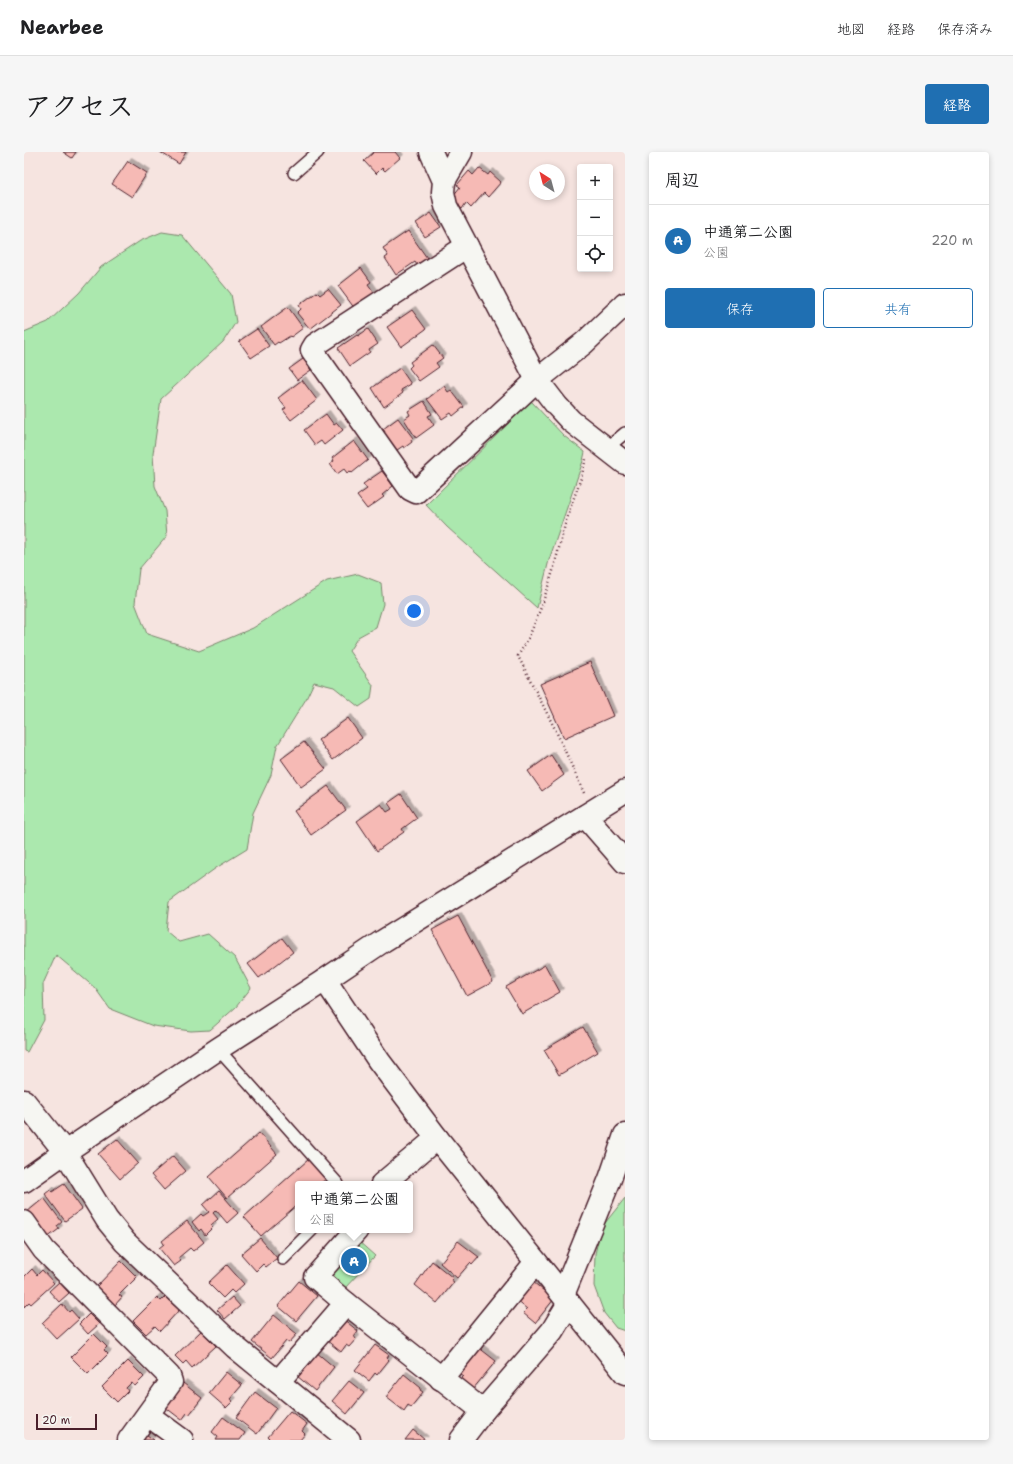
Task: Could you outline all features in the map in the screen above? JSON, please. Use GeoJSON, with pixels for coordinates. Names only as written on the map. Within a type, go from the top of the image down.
{"type":"FeatureCollection","features":[{"type":"Feature","properties":{"kind":"street"},"geometry":{"type":"LineString","coordinates":[[431,152],[444,180]]}},
{"type":"Feature","properties":{"kind":"street"},"geometry":{"type":"LineString","coordinates":[[461,152],[444,180],[443,192],[446,206],[536,380],[571,421],[625,463]]}},
{"type":"Feature","properties":{"kind":"street"},"geometry":{"type":"LineString","coordinates":[[467,246],[315,345],[312,350],[410,489],[416,492],[536,380],[584,343],[625,304]]}},
{"type":"Feature","properties":{"kind":"street"},"geometry":{"type":"LineString","coordinates":[[24,1181],[218,1049],[383,941],[625,791]]}},
{"type":"Feature","properties":{"kind":"street"},"geometry":{"type":"LineString","coordinates":[[588,814],[625,862]]}},
{"type":"Feature","properties":{"kind":"street"},"geometry":{"type":"LineString","coordinates":[[325,980],[379,1061],[437,1138],[625,1373]]}},
{"type":"Feature","properties":{"kind":"street"},"geometry":{"type":"LineString","coordinates":[[24,1101],[65,1152],[107,1220],[125,1242],[235,1347],[349,1440]]}},
{"type":"Feature","properties":{"kind":"street"},"geometry":{"type":"LineString","coordinates":[[461,1440],[552,1331],[566,1299],[625,1136]]}},
{"type":"Feature","properties":{"kind":"street"},"geometry":{"type":"LineString","coordinates":[[386,1181],[437,1138]]}},
{"type":"Feature","properties":{"kind":"street"},"geometry":{"type":"LineString","coordinates":[[24,1222],[44,1250],[169,1376],[171,1382],[129,1440]]}},
{"type":"Feature","properties":{"kind":"street"},"geometry":{"type":"LineString","coordinates":[[355,1233],[315,1277],[483,1412]]}},
{"type":"Feature","properties":{"kind":"street"},"geometry":{"type":"LineString","coordinates":[[441,1379],[536,1262]]}},
{"type":"Feature","properties":{"kind":"street"},"geometry":{"type":"LineString","coordinates":[[278,1382],[346,1303]]}},
{"type":"Feature","properties":{"kind":"street"},"geometry":{"type":"LineString","coordinates":[[148,1415],[182,1440]]}},
{"type":"Feature","properties":{"kind":"lane"},"geometry":{"type":"LineString","coordinates":[[294,173],[313,154]]}},
{"type":"Feature","properties":{"kind":"lane"},"geometry":{"type":"LineString","coordinates":[[599,442],[625,433]]}},
{"type":"Feature","properties":{"kind":"lane"},"geometry":{"type":"LineString","coordinates":[[218,1049],[335,1181]]}},
{"type":"Feature","properties":{"kind":"lane"},"geometry":{"type":"LineString","coordinates":[[283,1259],[309,1233]]}},
{"type":"Feature","properties":{"kind":"path"},"geometry":{"type":"LineString","coordinates":[[588,814],[556,731],[518,656],[529,638],[547,589],[567,517],[581,478],[599,442]]}},
{"type":"Feature","properties":{"kind":"green space"},"geometry":{"type":"Polygon","coordinates":[[[162,232],[182,235],[231,294],[236,322],[223,342],[161,399],[153,454],[155,486],[165,511],[167,536],[139,569],[135,603],[147,634],[199,651],[253,628],[327,581],[358,574],[381,583],[383,604],[376,627],[358,637],[349,651],[373,685],[371,699],[359,707],[334,687],[314,682],[306,699],[277,746],[271,775],[253,813],[247,849],[216,868],[169,902],[166,931],[179,942],[208,934],[235,958],[251,988],[236,1007],[210,1030],[191,1031],[153,1026],[110,1009],[95,988],[56,955],[43,984],[44,1020],[27,1052],[24,1051],[24,332],[48,322],[79,293],[101,267],[140,241],[162,232]]]}},
{"type":"Feature","properties":{"kind":"green space"},"geometry":{"type":"Polygon","coordinates":[[[531,401],[564,436],[585,452],[549,560],[537,608],[447,527],[426,505],[531,401]]]}},
{"type":"Feature","properties":{"kind":"green space"},"geometry":{"type":"Polygon","coordinates":[[[625,1198],[625,1331],[616,1328],[604,1313],[594,1286],[595,1254],[601,1228],[625,1198]]]}},
{"type":"Feature","properties":{"kind":"green space"},"geometry":{"type":"Polygon","coordinates":[[[357,1240],[375,1256],[344,1289],[332,1279],[333,1267],[357,1240]]]}},
{"type":"Feature","properties":{"kind":"building"},"geometry":{"type":"Polygon","coordinates":[[[63,152],[76,152],[72,158],[63,152]]]}},
{"type":"Feature","properties":{"kind":"building"},"geometry":{"type":"Polygon","coordinates":[[[160,152],[186,152],[179,164],[160,152]]]}},
{"type":"Feature","properties":{"kind":"building"},"geometry":{"type":"Polygon","coordinates":[[[374,152],[395,152],[400,158],[385,171],[382,168],[376,174],[364,161],[374,152]]]}},
{"type":"Feature","properties":{"kind":"building"},"geometry":{"type":"Polygon","coordinates":[[[128,161],[147,173],[132,197],[112,184],[128,161]]]}},
{"type":"Feature","properties":{"kind":"building"},"geometry":{"type":"Polygon","coordinates":[[[479,168],[488,175],[490,172],[501,182],[488,197],[484,193],[471,208],[466,203],[462,209],[454,202],[457,199],[453,196],[460,187],[457,185],[469,171],[473,175],[479,168]]]}},
{"type":"Feature","properties":{"kind":"building"},"geometry":{"type":"Polygon","coordinates":[[[431,213],[441,227],[425,237],[416,223],[431,213]]]}},
{"type":"Feature","properties":{"kind":"building"},"geometry":{"type":"Polygon","coordinates":[[[408,231],[427,258],[417,265],[415,262],[396,275],[385,258],[388,256],[383,248],[408,231]]]}},
{"type":"Feature","properties":{"kind":"building"},"geometry":{"type":"Polygon","coordinates":[[[361,268],[371,282],[368,284],[375,294],[355,309],[338,286],[361,268]]]}},
{"type":"Feature","properties":{"kind":"building"},"geometry":{"type":"Polygon","coordinates":[[[328,289],[341,305],[310,329],[297,313],[301,309],[299,305],[317,292],[320,295],[328,289]]]}},
{"type":"Feature","properties":{"kind":"building"},"geometry":{"type":"Polygon","coordinates":[[[288,307],[303,328],[291,337],[290,336],[274,345],[261,327],[288,307]]]}},
{"type":"Feature","properties":{"kind":"building"},"geometry":{"type":"Polygon","coordinates":[[[412,310],[426,329],[401,347],[387,327],[412,310]]]}},
{"type":"Feature","properties":{"kind":"building"},"geometry":{"type":"Polygon","coordinates":[[[257,329],[269,346],[251,358],[239,341],[257,329]]]}},
{"type":"Feature","properties":{"kind":"building"},"geometry":{"type":"Polygon","coordinates":[[[368,329],[378,344],[369,350],[370,352],[350,366],[338,348],[368,329]]]}},
{"type":"Feature","properties":{"kind":"building"},"geometry":{"type":"Polygon","coordinates":[[[433,345],[443,358],[436,363],[439,367],[419,381],[409,368],[412,365],[410,362],[433,345]]]}},
{"type":"Feature","properties":{"kind":"building"},"geometry":{"type":"Polygon","coordinates":[[[303,359],[311,370],[297,380],[289,369],[303,359]]]}},
{"type":"Feature","properties":{"kind":"building"},"geometry":{"type":"Polygon","coordinates":[[[400,368],[411,384],[401,390],[403,393],[384,407],[372,388],[400,368]]]}},
{"type":"Feature","properties":{"kind":"building"},"geometry":{"type":"Polygon","coordinates":[[[302,380],[317,400],[291,420],[283,410],[286,408],[278,398],[302,380]]]}},
{"type":"Feature","properties":{"kind":"building"},"geometry":{"type":"Polygon","coordinates":[[[444,386],[448,392],[451,390],[464,407],[453,416],[451,413],[442,419],[427,399],[444,386]]]}},
{"type":"Feature","properties":{"kind":"building"},"geometry":{"type":"Polygon","coordinates":[[[424,401],[432,414],[428,416],[434,425],[416,438],[404,419],[410,415],[408,411],[424,401]]]}},
{"type":"Feature","properties":{"kind":"building"},"geometry":{"type":"Polygon","coordinates":[[[326,414],[334,425],[337,423],[343,430],[324,445],[321,441],[315,445],[304,430],[326,414]]]}},
{"type":"Feature","properties":{"kind":"building"},"geometry":{"type":"Polygon","coordinates":[[[398,418],[413,438],[411,440],[412,442],[404,448],[403,446],[394,452],[381,434],[385,432],[383,429],[398,418]]]}},
{"type":"Feature","properties":{"kind":"building"},"geometry":{"type":"Polygon","coordinates":[[[354,441],[368,460],[352,473],[350,471],[347,473],[344,469],[337,474],[330,464],[334,461],[332,458],[354,441]]]}},
{"type":"Feature","properties":{"kind":"building"},"geometry":{"type":"Polygon","coordinates":[[[382,471],[393,486],[382,495],[384,497],[367,509],[357,496],[367,489],[363,484],[382,471]]]}},
{"type":"Feature","properties":{"kind":"building"},"geometry":{"type":"Polygon","coordinates":[[[590,662],[613,716],[564,738],[540,684],[590,662]]]}},
{"type":"Feature","properties":{"kind":"building"},"geometry":{"type":"Polygon","coordinates":[[[348,718],[362,738],[333,760],[318,740],[348,718]]]}},
{"type":"Feature","properties":{"kind":"building"},"geometry":{"type":"Polygon","coordinates":[[[304,742],[326,769],[301,787],[281,759],[304,742]]]}},
{"type":"Feature","properties":{"kind":"building"},"geometry":{"type":"Polygon","coordinates":[[[551,755],[564,775],[542,791],[528,771],[551,755]]]}},
{"type":"Feature","properties":{"kind":"building"},"geometry":{"type":"Polygon","coordinates":[[[328,786],[346,810],[311,835],[294,811],[328,786]]]}},
{"type":"Feature","properties":{"kind":"building"},"geometry":{"type":"Polygon","coordinates":[[[401,794],[417,818],[402,829],[404,832],[377,851],[357,821],[381,804],[387,812],[392,809],[388,803],[401,794]]]}},
{"type":"Feature","properties":{"kind":"building"},"geometry":{"type":"Polygon","coordinates":[[[458,916],[493,982],[467,996],[432,930],[458,916]]]}},
{"type":"Feature","properties":{"kind":"building"},"geometry":{"type":"Polygon","coordinates":[[[282,938],[293,952],[259,978],[248,964],[282,938]]]}},
{"type":"Feature","properties":{"kind":"building"},"geometry":{"type":"Polygon","coordinates":[[[545,965],[560,992],[522,1014],[506,987],[545,965]]]}},
{"type":"Feature","properties":{"kind":"building"},"geometry":{"type":"Polygon","coordinates":[[[583,1027],[598,1052],[559,1075],[544,1050],[583,1027]]]}},
{"type":"Feature","properties":{"kind":"building"},"geometry":{"type":"Polygon","coordinates":[[[259,1133],[277,1154],[227,1198],[209,1177],[259,1133]]]}},
{"type":"Feature","properties":{"kind":"building"},"geometry":{"type":"Polygon","coordinates":[[[117,1139],[138,1163],[120,1179],[98,1154],[117,1139]]]}},
{"type":"Feature","properties":{"kind":"building"},"geometry":{"type":"Polygon","coordinates":[[[173,1156],[186,1171],[164,1190],[151,1175],[173,1156]]]}},
{"type":"Feature","properties":{"kind":"building"},"geometry":{"type":"Polygon","coordinates":[[[309,1159],[327,1178],[324,1181],[295,1181],[295,1207],[261,1236],[244,1217],[309,1159]]]}},
{"type":"Feature","properties":{"kind":"building"},"geometry":{"type":"Polygon","coordinates":[[[64,1184],[82,1209],[65,1221],[45,1194],[50,1190],[52,1192],[64,1184]]]}},
{"type":"Feature","properties":{"kind":"building"},"geometry":{"type":"Polygon","coordinates":[[[219,1191],[238,1213],[227,1223],[216,1210],[213,1213],[218,1219],[211,1225],[213,1227],[205,1235],[201,1229],[199,1231],[192,1222],[201,1214],[203,1216],[209,1212],[203,1205],[219,1191]]]}},
{"type":"Feature","properties":{"kind":"building"},"geometry":{"type":"Polygon","coordinates":[[[44,1198],[62,1222],[57,1226],[59,1229],[47,1238],[27,1212],[44,1198]]]}},
{"type":"Feature","properties":{"kind":"building"},"geometry":{"type":"Polygon","coordinates":[[[187,1221],[204,1242],[193,1251],[190,1248],[178,1258],[181,1261],[174,1266],[159,1248],[164,1244],[162,1241],[187,1221]]]}},
{"type":"Feature","properties":{"kind":"building"},"geometry":{"type":"Polygon","coordinates":[[[260,1238],[277,1258],[266,1267],[263,1264],[256,1271],[241,1254],[260,1238]]]}},
{"type":"Feature","properties":{"kind":"building"},"geometry":{"type":"Polygon","coordinates":[[[458,1241],[479,1257],[472,1265],[470,1263],[457,1278],[440,1263],[458,1241]]]}},
{"type":"Feature","properties":{"kind":"building"},"geometry":{"type":"Polygon","coordinates":[[[121,1261],[137,1277],[119,1295],[122,1297],[115,1305],[96,1287],[121,1261]]]}},
{"type":"Feature","properties":{"kind":"building"},"geometry":{"type":"Polygon","coordinates":[[[432,1261],[453,1278],[451,1280],[454,1282],[437,1303],[415,1285],[432,1261]]]}},
{"type":"Feature","properties":{"kind":"building"},"geometry":{"type":"Polygon","coordinates":[[[227,1265],[244,1284],[234,1293],[231,1290],[223,1298],[208,1283],[227,1265]]]}},
{"type":"Feature","properties":{"kind":"building"},"geometry":{"type":"Polygon","coordinates":[[[32,1269],[37,1275],[42,1270],[54,1283],[31,1304],[29,1302],[24,1307],[24,1277],[32,1269]]]}},
{"type":"Feature","properties":{"kind":"building"},"geometry":{"type":"Polygon","coordinates":[[[299,1281],[317,1296],[296,1321],[278,1306],[299,1281]]]}},
{"type":"Feature","properties":{"kind":"building"},"geometry":{"type":"Polygon","coordinates":[[[59,1282],[69,1293],[59,1302],[49,1291],[59,1282]]]}},
{"type":"Feature","properties":{"kind":"building"},"geometry":{"type":"Polygon","coordinates":[[[533,1282],[554,1299],[535,1323],[523,1313],[527,1309],[517,1301],[533,1282]]]}},
{"type":"Feature","properties":{"kind":"building"},"geometry":{"type":"Polygon","coordinates":[[[157,1297],[161,1301],[165,1297],[179,1310],[160,1331],[155,1326],[146,1334],[133,1321],[157,1297]]]}},
{"type":"Feature","properties":{"kind":"building"},"geometry":{"type":"Polygon","coordinates":[[[232,1297],[240,1306],[225,1319],[217,1310],[232,1297]]]}},
{"type":"Feature","properties":{"kind":"building"},"geometry":{"type":"Polygon","coordinates":[[[62,1304],[69,1312],[71,1310],[79,1319],[57,1339],[42,1323],[62,1304]]]}},
{"type":"Feature","properties":{"kind":"building"},"geometry":{"type":"Polygon","coordinates":[[[89,1314],[99,1324],[88,1334],[79,1324],[89,1314]]]}},
{"type":"Feature","properties":{"kind":"building"},"geometry":{"type":"Polygon","coordinates":[[[274,1315],[297,1334],[289,1343],[286,1341],[272,1358],[252,1342],[274,1315]]]}},
{"type":"Feature","properties":{"kind":"building"},"geometry":{"type":"Polygon","coordinates":[[[343,1319],[358,1331],[354,1336],[356,1339],[349,1347],[346,1345],[341,1352],[326,1340],[343,1319]]]}},
{"type":"Feature","properties":{"kind":"building"},"geometry":{"type":"Polygon","coordinates":[[[201,1331],[216,1346],[192,1368],[186,1361],[183,1364],[175,1356],[201,1331]]]}},
{"type":"Feature","properties":{"kind":"building"},"geometry":{"type":"Polygon","coordinates":[[[94,1334],[107,1347],[104,1350],[108,1354],[88,1374],[71,1357],[94,1334]]]}},
{"type":"Feature","properties":{"kind":"building"},"geometry":{"type":"Polygon","coordinates":[[[375,1345],[389,1355],[387,1358],[389,1360],[377,1375],[375,1373],[369,1381],[355,1370],[375,1345]]]}},
{"type":"Feature","properties":{"kind":"building"},"geometry":{"type":"Polygon","coordinates":[[[478,1347],[496,1361],[473,1389],[460,1379],[463,1376],[457,1372],[478,1347]]]}},
{"type":"Feature","properties":{"kind":"building"},"geometry":{"type":"Polygon","coordinates":[[[316,1352],[334,1367],[315,1391],[297,1376],[316,1352]]]}},
{"type":"Feature","properties":{"kind":"building"},"geometry":{"type":"Polygon","coordinates":[[[128,1361],[144,1377],[135,1386],[131,1383],[126,1388],[128,1391],[117,1402],[102,1387],[128,1361]]]}},
{"type":"Feature","properties":{"kind":"building"},"geometry":{"type":"Polygon","coordinates":[[[226,1372],[242,1385],[230,1399],[233,1401],[226,1408],[209,1393],[226,1372]]]}},
{"type":"Feature","properties":{"kind":"building"},"geometry":{"type":"Polygon","coordinates":[[[404,1374],[421,1388],[420,1390],[423,1392],[411,1407],[408,1405],[404,1411],[386,1397],[404,1374]]]}},
{"type":"Feature","properties":{"kind":"building"},"geometry":{"type":"Polygon","coordinates":[[[349,1381],[364,1393],[347,1414],[332,1401],[349,1381]]]}},
{"type":"Feature","properties":{"kind":"building"},"geometry":{"type":"Polygon","coordinates":[[[183,1383],[202,1398],[189,1415],[187,1413],[182,1420],[165,1407],[183,1383]]]}},
{"type":"Feature","properties":{"kind":"building"},"geometry":{"type":"Polygon","coordinates":[[[255,1392],[276,1408],[257,1434],[236,1418],[255,1392]]]}},
{"type":"Feature","properties":{"kind":"building"},"geometry":{"type":"Polygon","coordinates":[[[290,1411],[307,1424],[302,1431],[305,1434],[300,1440],[271,1440],[268,1437],[290,1411]]]}},
{"type":"Feature","properties":{"kind":"building"},"geometry":{"type":"Polygon","coordinates":[[[223,1417],[245,1433],[240,1440],[216,1440],[218,1437],[212,1432],[223,1417]]]}},
{"type":"Feature","properties":{"kind":"building"},"geometry":{"type":"Polygon","coordinates":[[[413,1430],[425,1440],[405,1440],[413,1430]]]}},
{"type":"Feature","properties":{"kind":"building"},"geometry":{"type":"Polygon","coordinates":[[[143,1432],[154,1440],[137,1440],[143,1432]]]}},
{"type":"Feature","properties":{"kind":"place","name":"中通第二公園"},"geometry":{"type":"Point","coordinates":[354,1261]}}]}
